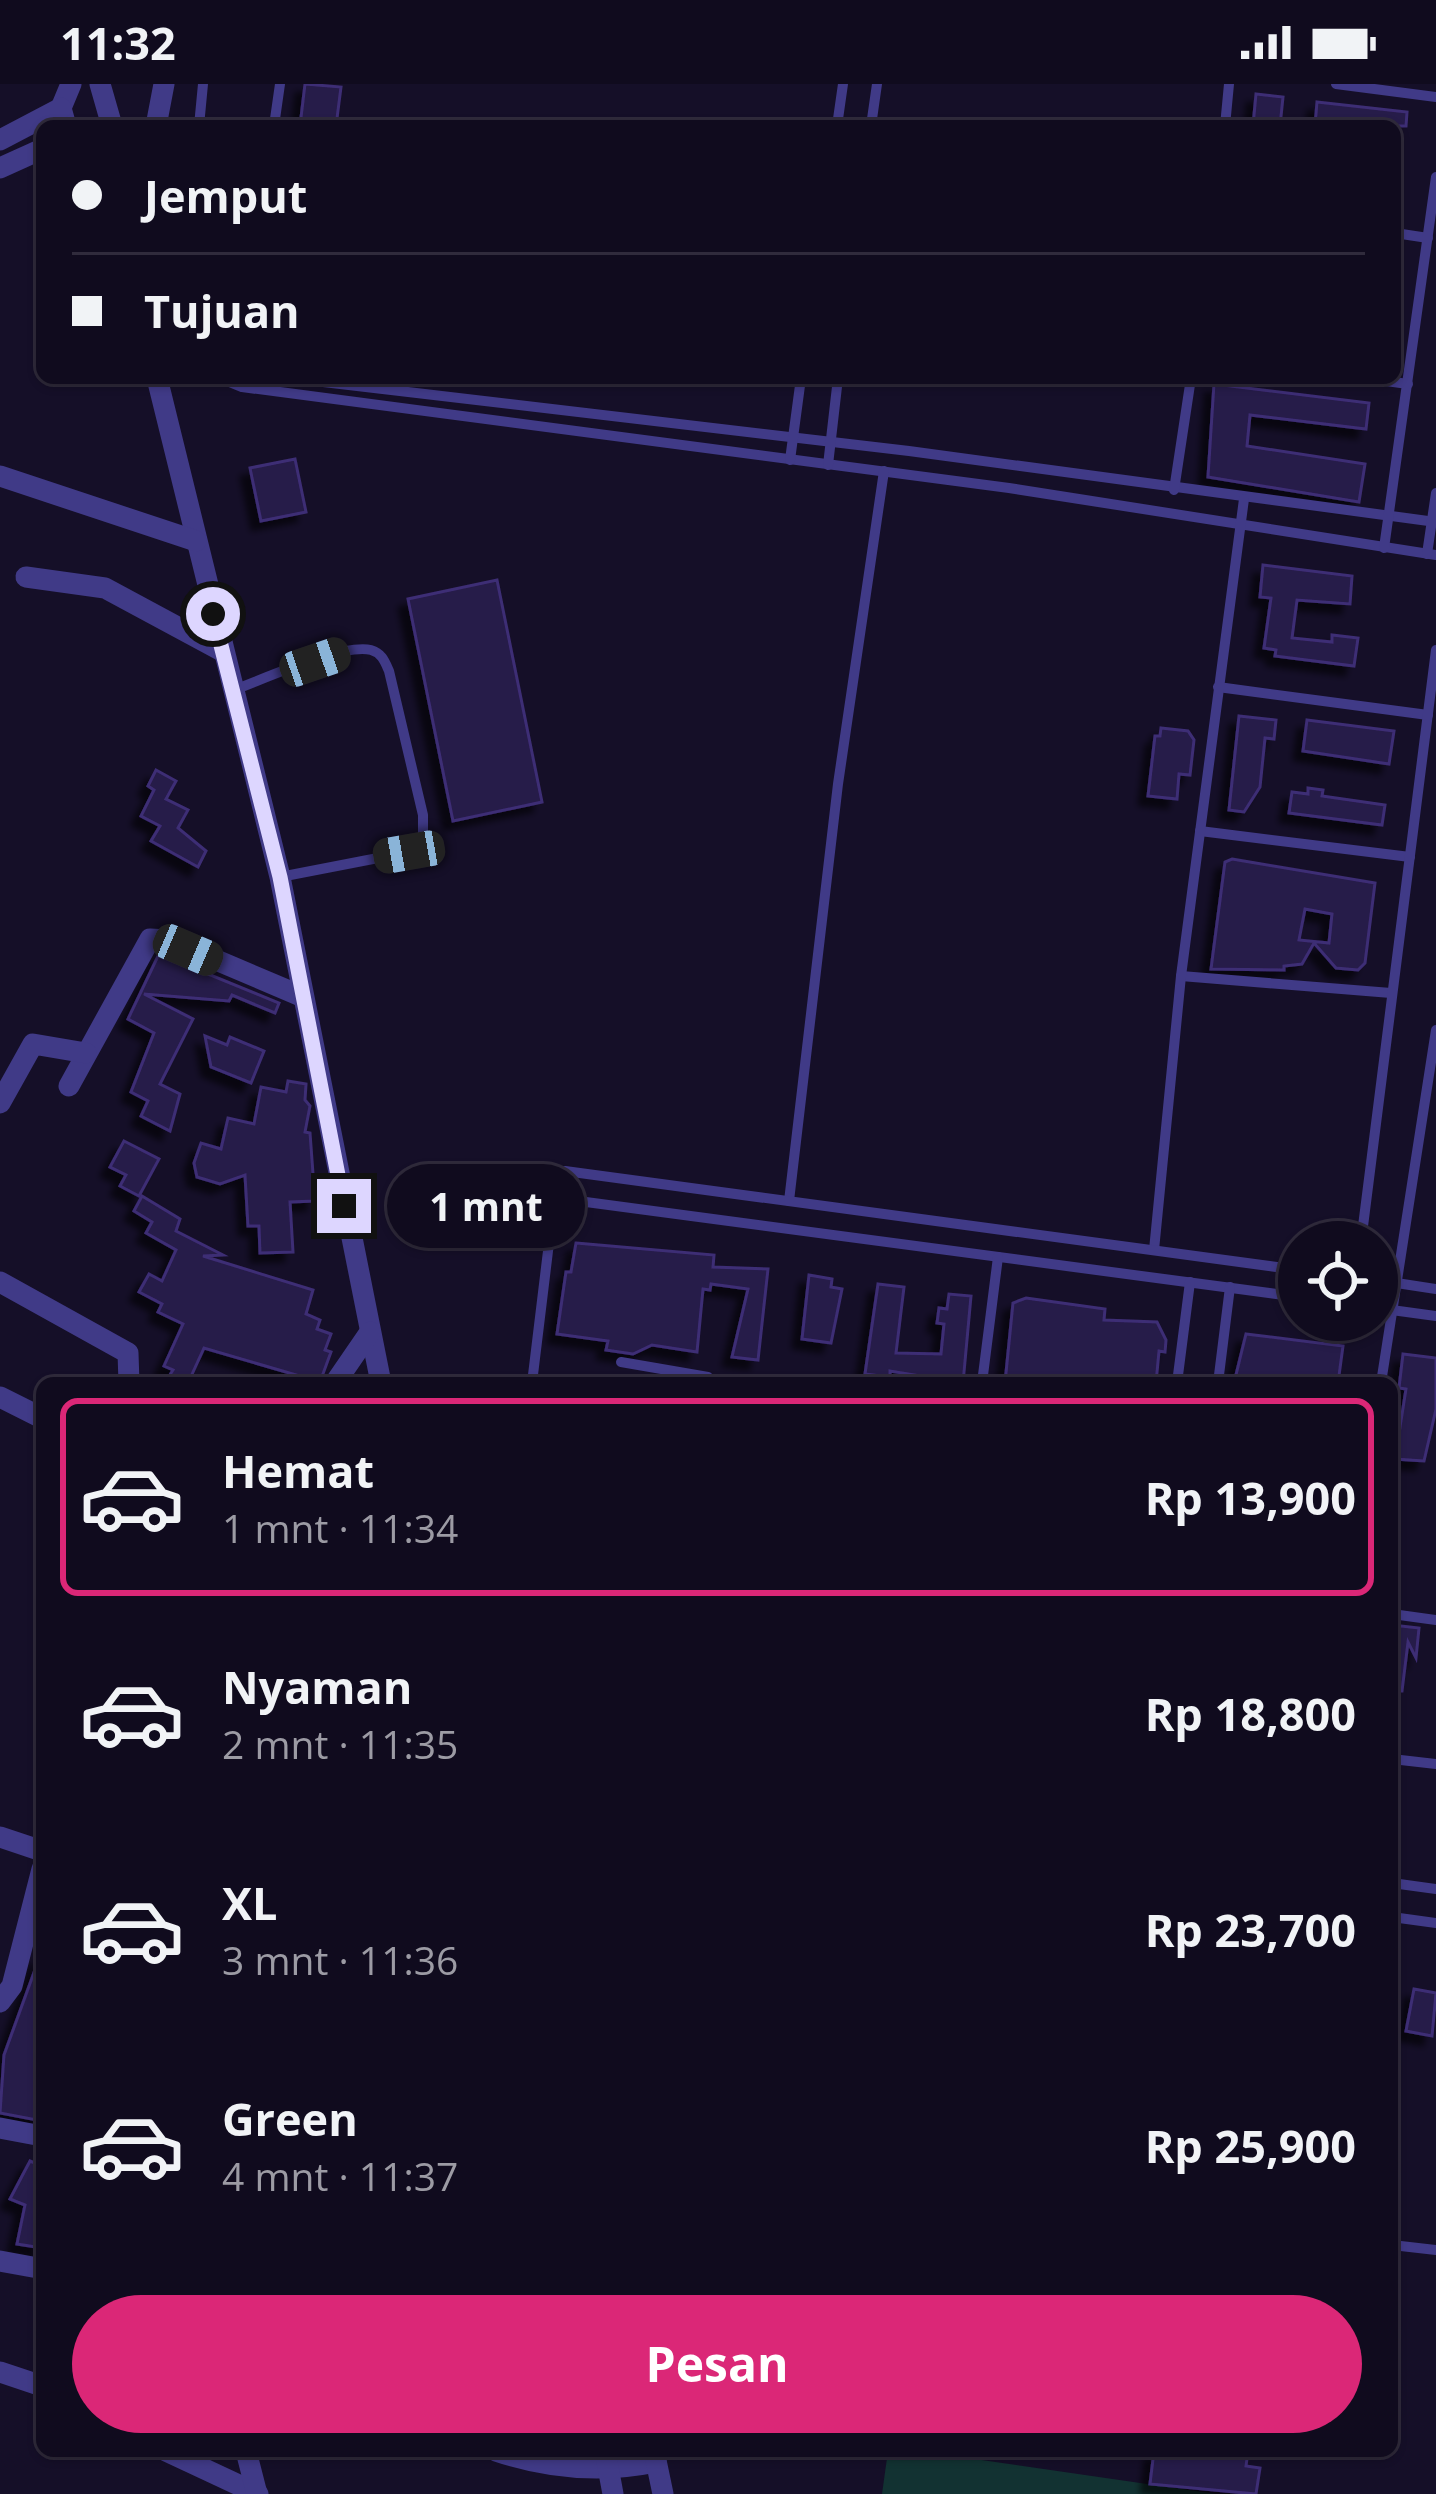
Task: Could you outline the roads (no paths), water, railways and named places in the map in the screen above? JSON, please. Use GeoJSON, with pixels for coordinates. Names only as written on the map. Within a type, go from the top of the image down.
{"type":"FeatureCollection","features":[{"type":"Feature","properties":{"kind":"street"},"geometry":{"type":"LineString","coordinates":[[64,117],[71,84]]}},
{"type":"Feature","properties":{"kind":"street"},"geometry":{"type":"LineString","coordinates":[[100,84],[110,120]]}},
{"type":"Feature","properties":{"kind":"street"},"geometry":{"type":"LineString","coordinates":[[157,120],[164,84]]}},
{"type":"Feature","properties":{"kind":"street"},"geometry":{"type":"LineString","coordinates":[[0,140],[36,127]]}},
{"type":"Feature","properties":{"kind":"street"},"geometry":{"type":"LineString","coordinates":[[0,168],[36,151]]}},
{"type":"Feature","properties":{"kind":"street"},"geometry":{"type":"LineString","coordinates":[[158,384],[280,877],[380,1377]]}},
{"type":"Feature","properties":{"kind":"street"},"geometry":{"type":"LineString","coordinates":[[0,476],[196,541]]}},
{"type":"Feature","properties":{"kind":"street"},"geometry":{"type":"LineString","coordinates":[[26,577],[105,588],[222,651]]}},
{"type":"Feature","properties":{"kind":"street"},"geometry":{"type":"LineString","coordinates":[[69,1086],[150,939],[163,938],[302,996]]}},
{"type":"Feature","properties":{"kind":"street"},"geometry":{"type":"LineString","coordinates":[[0,1103],[33,1044],[86,1053]]}},
{"type":"Feature","properties":{"kind":"street"},"geometry":{"type":"LineString","coordinates":[[0,1282],[128,1353],[129,1377]]}},
{"type":"Feature","properties":{"kind":"street"},"geometry":{"type":"LineString","coordinates":[[339,1377],[370,1332]]}},
{"type":"Feature","properties":{"kind":"street"},"geometry":{"type":"LineString","coordinates":[[0,1396],[36,1415]]}},
{"type":"Feature","properties":{"kind":"street"},"geometry":{"type":"LineString","coordinates":[[0,1837],[36,1849]]}},
{"type":"Feature","properties":{"kind":"street"},"geometry":{"type":"LineString","coordinates":[[0,2002],[11,1986],[36,1874]]}},
{"type":"Feature","properties":{"kind":"street"},"geometry":{"type":"LineString","coordinates":[[0,2128],[36,2136]]}},
{"type":"Feature","properties":{"kind":"street"},"geometry":{"type":"LineString","coordinates":[[0,2261],[36,2268]]}},
{"type":"Feature","properties":{"kind":"street"},"geometry":{"type":"LineString","coordinates":[[0,2372],[36,2384]]}},
{"type":"Feature","properties":{"kind":"street"},"geometry":{"type":"LineString","coordinates":[[179,2457],[257,2494]]}},
{"type":"Feature","properties":{"kind":"street"},"geometry":{"type":"LineString","coordinates":[[248,2457],[257,2494]]}},
{"type":"Feature","properties":{"kind":"street"},"geometry":{"type":"LineString","coordinates":[[514,2457],[609,2472],[652,2457]]}},
{"type":"Feature","properties":{"kind":"street"},"geometry":{"type":"LineString","coordinates":[[655,2457],[664,2494]]}},
{"type":"Feature","properties":{"kind":"lane"},"geometry":{"type":"LineString","coordinates":[[200,120],[203,84]]}},
{"type":"Feature","properties":{"kind":"lane"},"geometry":{"type":"LineString","coordinates":[[275,120],[280,84]]}},
{"type":"Feature","properties":{"kind":"lane"},"geometry":{"type":"LineString","coordinates":[[838,120],[843,84]]}},
{"type":"Feature","properties":{"kind":"lane"},"geometry":{"type":"LineString","coordinates":[[872,120],[877,84]]}},
{"type":"Feature","properties":{"kind":"lane"},"geometry":{"type":"LineString","coordinates":[[1226,120],[1229,84]]}},
{"type":"Feature","properties":{"kind":"lane"},"geometry":{"type":"LineString","coordinates":[[1336,84],[1436,97]]}},
{"type":"Feature","properties":{"kind":"lane"},"geometry":{"type":"LineString","coordinates":[[1384,548],[1436,177]]}},
{"type":"Feature","properties":{"kind":"lane"},"geometry":{"type":"LineString","coordinates":[[1401,234],[1428,238]]}},
{"type":"Feature","properties":{"kind":"lane"},"geometry":{"type":"LineString","coordinates":[[1401,383],[1408,384]]}},
{"type":"Feature","properties":{"kind":"lane"},"geometry":{"type":"LineString","coordinates":[[256,384],[884,471],[1431,555],[1436,493]]}},
{"type":"Feature","properties":{"kind":"lane"},"geometry":{"type":"LineString","coordinates":[[340,384],[830,442],[1434,522]]}},
{"type":"Feature","properties":{"kind":"lane"},"geometry":{"type":"LineString","coordinates":[[790,460],[800,384]]}},
{"type":"Feature","properties":{"kind":"lane"},"geometry":{"type":"LineString","coordinates":[[828,465],[837,384]]}},
{"type":"Feature","properties":{"kind":"lane"},"geometry":{"type":"LineString","coordinates":[[1174,490],[1189,384]]}},
{"type":"Feature","properties":{"kind":"lane"},"geometry":{"type":"LineString","coordinates":[[789,1201],[838,784],[884,471]]}},
{"type":"Feature","properties":{"kind":"lane"},"geometry":{"type":"LineString","coordinates":[[1154,1250],[1181,976],[1244,499]]}},
{"type":"Feature","properties":{"kind":"lane"},"geometry":{"type":"LineString","coordinates":[[232,691],[347,651],[371,650],[383,657],[388,671],[423,815],[423,839],[409,852],[280,877]]}},
{"type":"Feature","properties":{"kind":"lane"},"geometry":{"type":"LineString","coordinates":[[1364,1221],[1436,650]]}},
{"type":"Feature","properties":{"kind":"lane"},"geometry":{"type":"LineString","coordinates":[[1218,687],[1428,715]]}},
{"type":"Feature","properties":{"kind":"lane"},"geometry":{"type":"LineString","coordinates":[[1200,831],[1410,857]]}},
{"type":"Feature","properties":{"kind":"lane"},"geometry":{"type":"LineString","coordinates":[[1181,976],[1391,993]]}},
{"type":"Feature","properties":{"kind":"lane"},"geometry":{"type":"LineString","coordinates":[[1398,1262],[1436,1030]]}},
{"type":"Feature","properties":{"kind":"lane"},"geometry":{"type":"LineString","coordinates":[[1418,1132],[1436,1135]]}},
{"type":"Feature","properties":{"kind":"lane"},"geometry":{"type":"LineString","coordinates":[[533,1377],[557,1177],[565,1171],[1278,1267]]}},
{"type":"Feature","properties":{"kind":"lane"},"geometry":{"type":"LineString","coordinates":[[409,1184],[556,1198],[1278,1294]]}},
{"type":"Feature","properties":{"kind":"lane"},"geometry":{"type":"LineString","coordinates":[[983,1377],[998,1258]]}},
{"type":"Feature","properties":{"kind":"lane"},"geometry":{"type":"LineString","coordinates":[[1179,1377],[1190,1282]]}},
{"type":"Feature","properties":{"kind":"lane"},"geometry":{"type":"LineString","coordinates":[[1398,1283],[1436,1289]]}},
{"type":"Feature","properties":{"kind":"lane"},"geometry":{"type":"LineString","coordinates":[[1219,1377],[1230,1288]]}},
{"type":"Feature","properties":{"kind":"lane"},"geometry":{"type":"LineString","coordinates":[[1398,1311],[1436,1316]]}},
{"type":"Feature","properties":{"kind":"lane"},"geometry":{"type":"LineString","coordinates":[[1382,1377],[1387,1341]]}},
{"type":"Feature","properties":{"kind":"lane"},"geometry":{"type":"LineString","coordinates":[[621,1362],[708,1377]]}},
{"type":"Feature","properties":{"kind":"lane"},"geometry":{"type":"LineString","coordinates":[[1398,1615],[1436,1620]]}},
{"type":"Feature","properties":{"kind":"lane"},"geometry":{"type":"LineString","coordinates":[[1398,1760],[1436,1764]]}},
{"type":"Feature","properties":{"kind":"lane"},"geometry":{"type":"LineString","coordinates":[[1398,1884],[1436,1888]]}},
{"type":"Feature","properties":{"kind":"lane"},"geometry":{"type":"LineString","coordinates":[[1398,1918],[1436,1923]]}},
{"type":"Feature","properties":{"kind":"lane"},"geometry":{"type":"LineString","coordinates":[[1398,2246],[1436,2250]]}}]}
